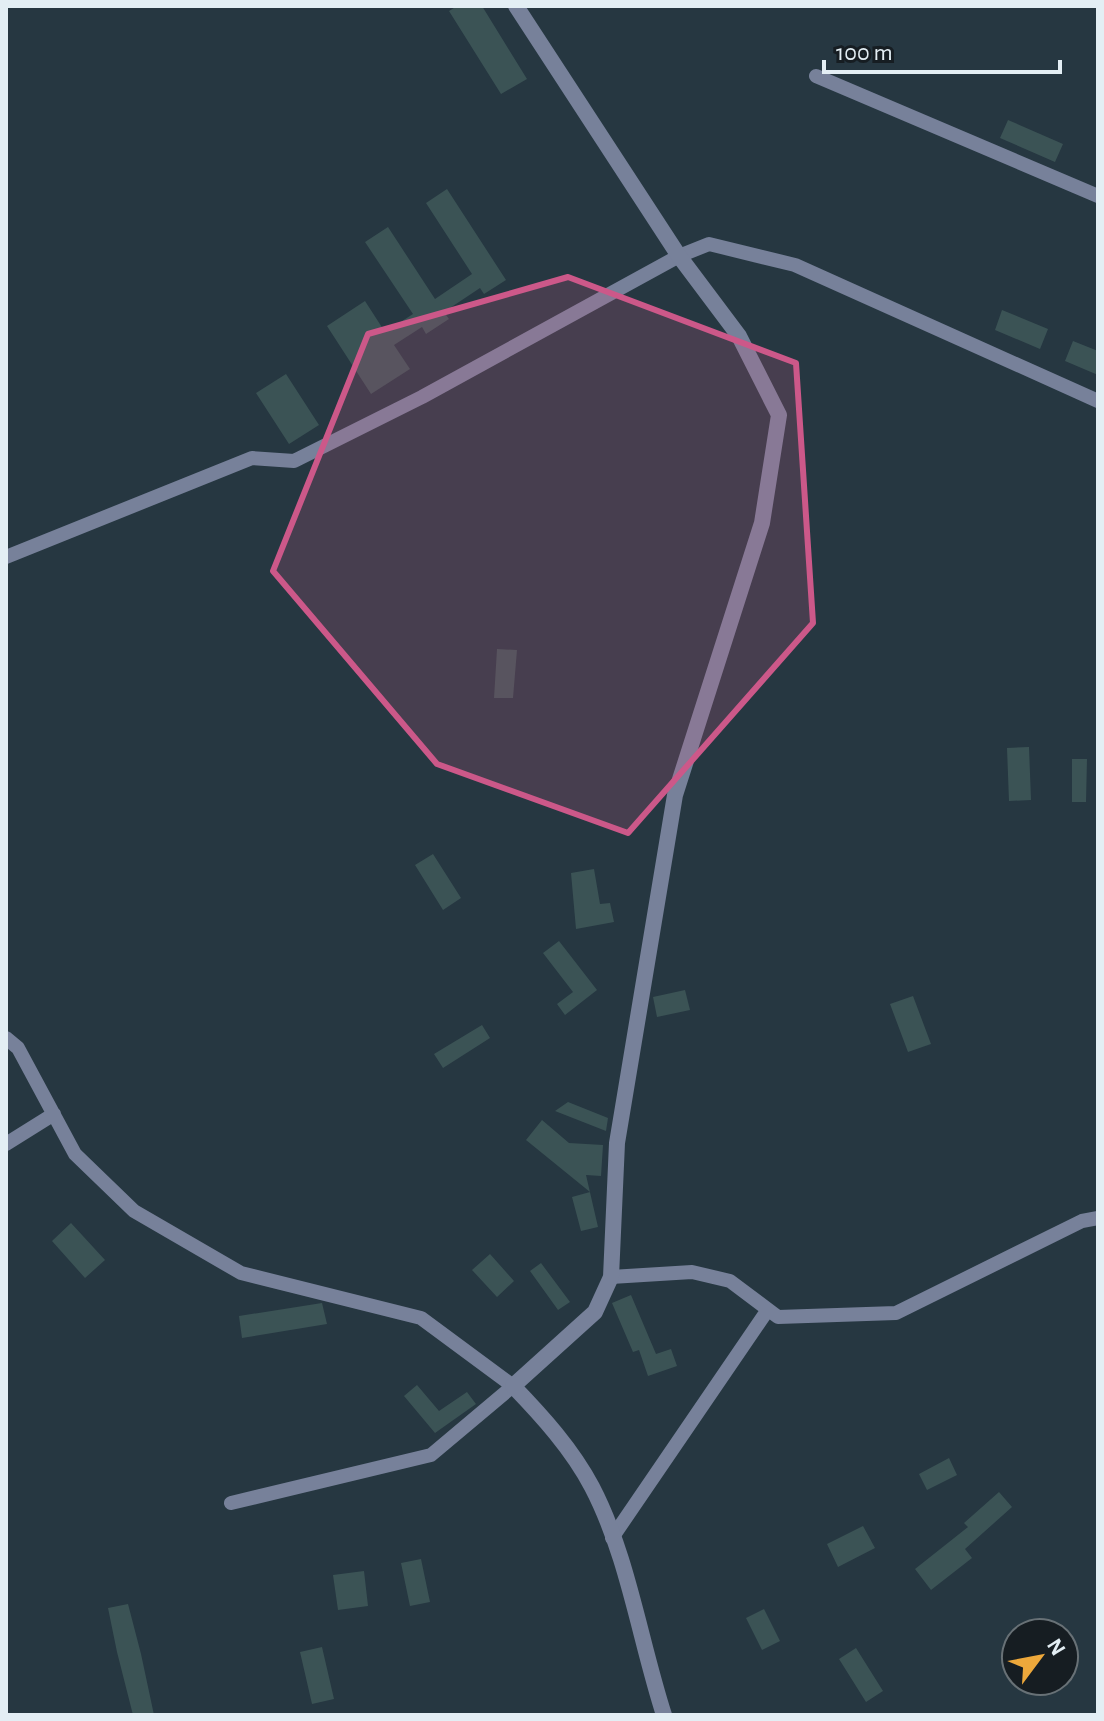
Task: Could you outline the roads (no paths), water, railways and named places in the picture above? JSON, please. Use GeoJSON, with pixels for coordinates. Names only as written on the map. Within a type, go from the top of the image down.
{"type":"FeatureCollection","features":[{"type":"Feature","properties":{"kind":"street"},"geometry":{"type":"LineString","coordinates":[[231,1503],[431,1455],[595,1312],[611,1277],[617,1143],[675,795],[762,523],[779,415],[739,336],[679,256],[516,6]]}},
{"type":"Feature","properties":{"kind":"street"},"geometry":{"type":"LineString","coordinates":[[816,76],[1098,196]]}},
{"type":"Feature","properties":{"kind":"street"},"geometry":{"type":"LineString","coordinates":[[6,557],[252,458],[294,461],[422,397],[679,256],[709,244],[795,265],[1098,401]]}},
{"type":"Feature","properties":{"kind":"street"},"geometry":{"type":"LineString","coordinates":[[6,1038],[18,1048],[75,1154],[134,1211],[241,1273],[421,1318],[513,1386],[548,1422],[592,1487],[612,1538],[664,1715]]}},
{"type":"Feature","properties":{"kind":"street"},"geometry":{"type":"LineString","coordinates":[[6,1144],[54,1114]]}},
{"type":"Feature","properties":{"kind":"street"},"geometry":{"type":"LineString","coordinates":[[611,1277],[692,1272],[730,1281],[778,1317],[896,1313],[1026,1247],[1082,1221],[1098,1218]]}},
{"type":"Feature","properties":{"kind":"street"},"geometry":{"type":"LineString","coordinates":[[612,1538],[767,1311]]}}]}
